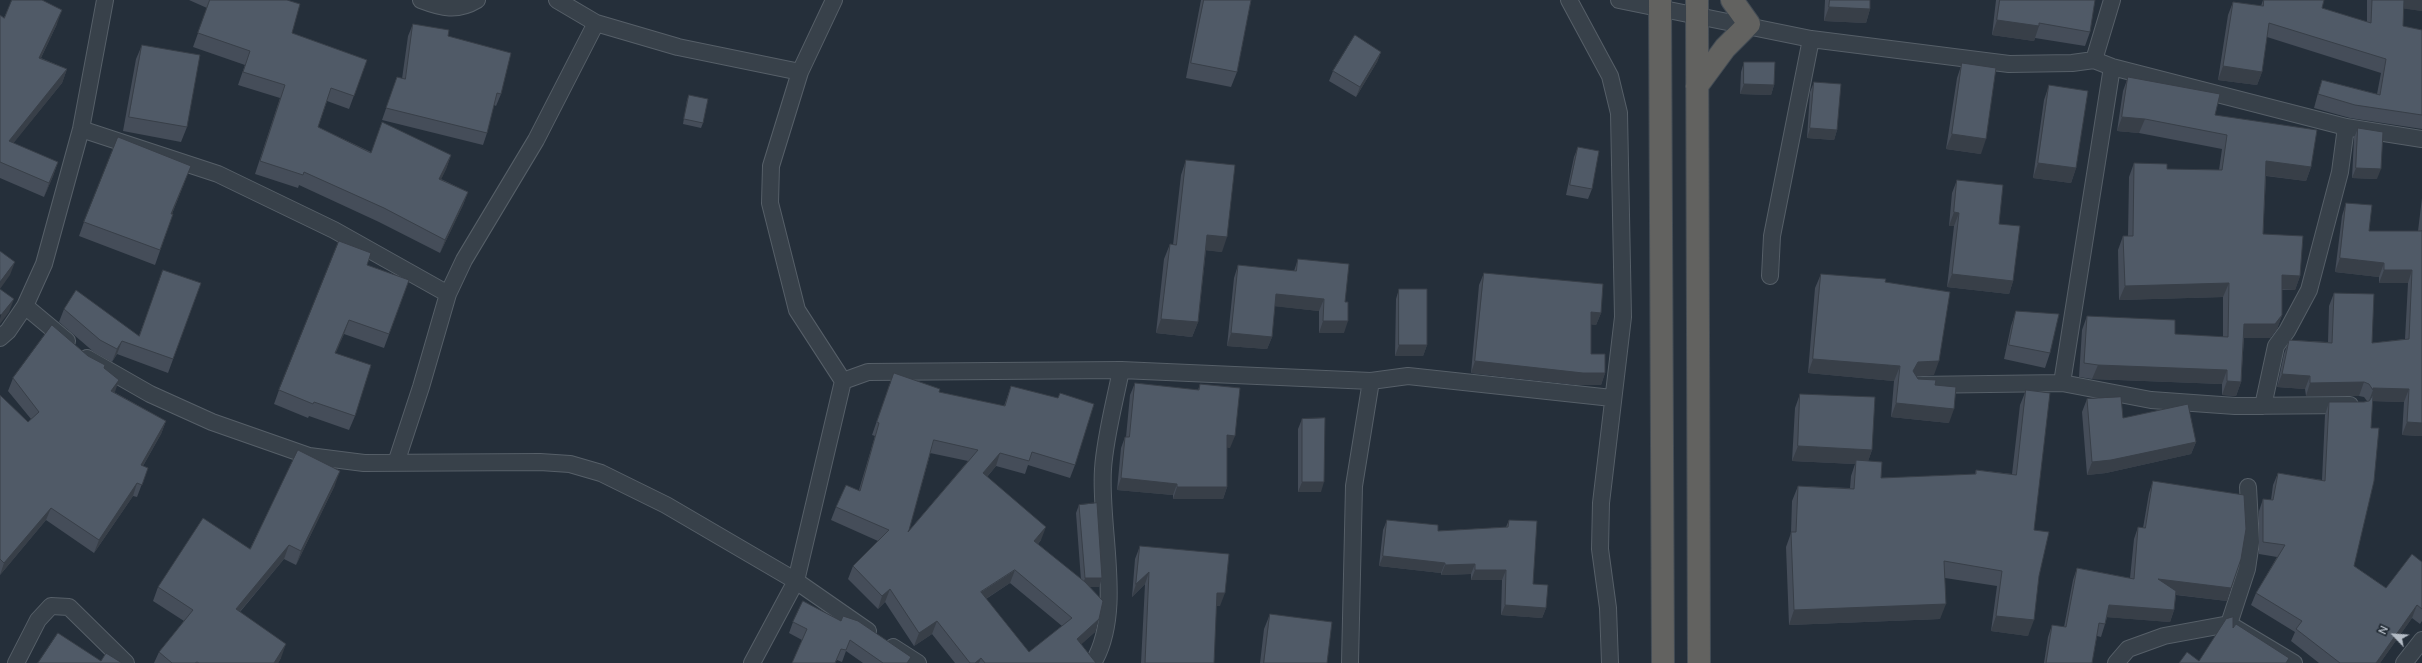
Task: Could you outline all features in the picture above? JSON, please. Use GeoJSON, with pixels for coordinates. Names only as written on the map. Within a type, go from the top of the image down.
{"type":"FeatureCollection","features":[{"type":"Feature","properties":{"kind":"highway"},"geometry":{"type":"LineString","coordinates":[[1697,86],[1725,48],[1749,24],[1732,0]]}},
{"type":"Feature","properties":{"kind":"highway"},"geometry":{"type":"LineString","coordinates":[[1660,4],[1663,663]]}},
{"type":"Feature","properties":{"kind":"highway"},"geometry":{"type":"LineString","coordinates":[[1697,8],[1699,663]]}},
{"type":"Feature","properties":{"kind":"street"},"geometry":{"type":"LineString","coordinates":[[0,338],[8,331],[25,306],[44,264],[81,129],[105,0]]}},
{"type":"Feature","properties":{"kind":"street"},"geometry":{"type":"LineString","coordinates":[[420,0],[446,9],[465,7],[478,0]]}},
{"type":"Feature","properties":{"kind":"street"},"geometry":{"type":"LineString","coordinates":[[557,0],[596,23],[678,47],[800,72]]}},
{"type":"Feature","properties":{"kind":"street"},"geometry":{"type":"LineString","coordinates":[[752,663],[796,581],[843,381],[797,310],[770,203],[770,166],[800,72],[834,0]]}},
{"type":"Feature","properties":{"kind":"street"},"geometry":{"type":"LineString","coordinates":[[1569,0],[1610,76],[1619,113],[1623,317],[1612,398],[1601,503],[1600,549],[1608,608],[1610,663]]}},
{"type":"Feature","properties":{"kind":"street"},"geometry":{"type":"LineString","coordinates":[[1619,0],[1697,8],[1749,24],[1811,39],[2009,64],[2072,63],[2094,60],[2112,67],[2346,127],[2422,139]]}},
{"type":"Feature","properties":{"kind":"street"},"geometry":{"type":"LineString","coordinates":[[2094,60],[2112,0]]}},
{"type":"Feature","properties":{"kind":"street"},"geometry":{"type":"LineString","coordinates":[[396,463],[421,387],[448,294],[464,260],[536,140],[596,23]]}},
{"type":"Feature","properties":{"kind":"street"},"geometry":{"type":"LineString","coordinates":[[1770,276],[1772,236],[1811,39]]}},
{"type":"Feature","properties":{"kind":"street"},"geometry":{"type":"LineString","coordinates":[[2062,383],[2112,67]]}},
{"type":"Feature","properties":{"kind":"street"},"geometry":{"type":"LineString","coordinates":[[2263,406],[2276,346],[2309,290],[2340,172],[2346,127]]}},
{"type":"Feature","properties":{"kind":"street"},"geometry":{"type":"LineString","coordinates":[[81,129],[218,174],[334,230],[448,294]]}},
{"type":"Feature","properties":{"kind":"street"},"geometry":{"type":"LineString","coordinates":[[25,306],[90,361],[150,394],[212,422],[309,456],[364,463],[540,462],[570,464],[601,473],[666,505],[796,581],[881,640],[918,663]]}},
{"type":"Feature","properties":{"kind":"street"},"geometry":{"type":"LineString","coordinates":[[843,381],[868,372],[1121,370],[1371,381],[1408,376],[1612,398]]}},
{"type":"Feature","properties":{"kind":"street"},"geometry":{"type":"LineString","coordinates":[[1093,663],[1102,648],[1110,606],[1103,468],[1121,370]]}},
{"type":"Feature","properties":{"kind":"street"},"geometry":{"type":"LineString","coordinates":[[1350,663],[1354,486],[1371,381]]}},
{"type":"Feature","properties":{"kind":"street"},"geometry":{"type":"LineString","coordinates":[[1917,385],[2062,383],[2151,400],[2263,406],[2359,405]]}},
{"type":"Feature","properties":{"kind":"street"},"geometry":{"type":"LineString","coordinates":[[2229,624],[2246,569],[2251,542],[2248,487]]}},
{"type":"Feature","properties":{"kind":"street"},"geometry":{"type":"LineString","coordinates":[[16,663],[38,620],[51,606],[69,607],[126,663]]}},
{"type":"Feature","properties":{"kind":"street"},"geometry":{"type":"LineString","coordinates":[[2116,663],[2128,650],[2164,636],[2229,624],[2294,663]]}},
{"type":"Feature","properties":{"kind":"street"},"geometry":{"type":"LineString","coordinates":[[2404,663],[2422,640]]}},
{"type":"Feature","properties":{"kind":"building"},"geometry":{"type":"Polygon","coordinates":[[[12,0],[42,0],[62,10],[39,58],[67,69],[9,141],[58,162],[49,183],[0,162],[0,15],[4,18],[12,0]]]}},
{"type":"Feature","properties":{"kind":"building"},"geometry":{"type":"Polygon","coordinates":[[[210,0],[287,0],[300,4],[292,33],[367,60],[354,96],[331,88],[318,127],[371,153],[382,122],[451,155],[439,179],[468,192],[445,240],[384,208],[304,172],[303,175],[260,161],[285,85],[243,72],[250,51],[198,33],[210,0]]]}},
{"type":"Feature","properties":{"kind":"building"},"geometry":{"type":"Polygon","coordinates":[[[1204,0],[1251,0],[1237,72],[1191,63],[1204,0]]]}},
{"type":"Feature","properties":{"kind":"building"},"geometry":{"type":"Polygon","coordinates":[[[1830,0],[1870,0],[1870,9],[1829,7],[1830,0]]]}},
{"type":"Feature","properties":{"kind":"building"},"geometry":{"type":"Polygon","coordinates":[[[2000,0],[2095,0],[2090,32],[2039,23],[2039,26],[1997,20],[2000,0]]]}},
{"type":"Feature","properties":{"kind":"building"},"geometry":{"type":"Polygon","coordinates":[[[2264,0],[2324,0],[2322,8],[2371,23],[2372,0],[2404,0],[2403,26],[2422,30],[2422,115],[2355,105],[2318,94],[2322,80],[2380,95],[2386,59],[2269,23],[2262,72],[2223,66],[2233,2],[2263,6],[2264,0]]]}},
{"type":"Feature","properties":{"kind":"building"},"geometry":{"type":"Polygon","coordinates":[[[413,24],[449,30],[448,36],[511,53],[501,94],[497,93],[487,133],[386,108],[397,77],[405,79],[413,24]]]}},
{"type":"Feature","properties":{"kind":"building"},"geometry":{"type":"Polygon","coordinates":[[[1355,35],[1381,52],[1360,87],[1333,71],[1355,35]]]}},
{"type":"Feature","properties":{"kind":"building"},"geometry":{"type":"Polygon","coordinates":[[[142,45],[200,55],[187,127],[129,117],[142,45]]]}},
{"type":"Feature","properties":{"kind":"building"},"geometry":{"type":"Polygon","coordinates":[[[1744,62],[1775,62],[1774,85],[1744,84],[1744,62]]]}},
{"type":"Feature","properties":{"kind":"building"},"geometry":{"type":"Polygon","coordinates":[[[1962,63],[1996,68],[1986,139],[1952,134],[1962,63]]]}},
{"type":"Feature","properties":{"kind":"building"},"geometry":{"type":"Polygon","coordinates":[[[2128,77],[2220,94],[2215,115],[2317,130],[2311,167],[2266,161],[2263,234],[2303,236],[2300,276],[2282,275],[2282,315],[2275,324],[2244,324],[2241,382],[2227,381],[2227,370],[2098,365],[2084,363],[2087,316],[2175,320],[2175,334],[2228,337],[2229,283],[2125,286],[2123,236],[2133,236],[2134,163],[2167,164],[2167,169],[2222,170],[2227,135],[2145,119],[2122,117],[2128,77]]]}},
{"type":"Feature","properties":{"kind":"building"},"geometry":{"type":"Polygon","coordinates":[[[1814,82],[1841,84],[1837,130],[1810,128],[1814,82]]]}},
{"type":"Feature","properties":{"kind":"building"},"geometry":{"type":"Polygon","coordinates":[[[2049,85],[2088,91],[2076,168],[2038,163],[2049,85]]]}},
{"type":"Feature","properties":{"kind":"building"},"geometry":{"type":"Polygon","coordinates":[[[689,95],[708,99],[703,123],[684,119],[689,95]]]}},
{"type":"Feature","properties":{"kind":"building"},"geometry":{"type":"Polygon","coordinates":[[[2358,128],[2383,132],[2381,169],[2356,168],[2358,128]]]}},
{"type":"Feature","properties":{"kind":"building"},"geometry":{"type":"Polygon","coordinates":[[[118,137],[191,166],[171,214],[173,214],[160,250],[84,222],[118,137]]]}},
{"type":"Feature","properties":{"kind":"building"},"geometry":{"type":"Polygon","coordinates":[[[1578,147],[1599,151],[1592,189],[1570,185],[1578,147]]]}},
{"type":"Feature","properties":{"kind":"building"},"geometry":{"type":"Polygon","coordinates":[[[1186,160],[1235,165],[1227,237],[1207,235],[1198,322],[1161,319],[1170,244],[1176,245],[1186,160]]]}},
{"type":"Feature","properties":{"kind":"building"},"geometry":{"type":"Polygon","coordinates":[[[1957,180],[2003,185],[1999,224],[2020,226],[2013,281],[1952,274],[1959,213],[1954,212],[1957,180]]]}},
{"type":"Feature","properties":{"kind":"building"},"geometry":{"type":"Polygon","coordinates":[[[2346,203],[2372,205],[2369,231],[2422,231],[2422,423],[2407,422],[2409,389],[2373,388],[2373,390],[2369,384],[2364,382],[2310,383],[2310,376],[2282,374],[2289,340],[2332,343],[2334,293],[2374,294],[2372,343],[2409,339],[2412,270],[2384,270],[2384,263],[2340,258],[2346,203]]]}},
{"type":"Feature","properties":{"kind":"building"},"geometry":{"type":"Polygon","coordinates":[[[339,241],[371,253],[367,265],[409,280],[389,334],[349,320],[335,353],[371,365],[355,416],[314,402],[313,404],[279,390],[339,241]]]}},
{"type":"Feature","properties":{"kind":"building"},"geometry":{"type":"Polygon","coordinates":[[[0,251],[15,262],[0,282],[0,251]]]}},
{"type":"Feature","properties":{"kind":"building"},"geometry":{"type":"Polygon","coordinates":[[[1298,259],[1349,264],[1345,302],[1348,302],[1348,321],[1323,321],[1324,299],[1276,294],[1272,337],[1231,333],[1238,265],[1296,271],[1298,259]]]}},
{"type":"Feature","properties":{"kind":"building"},"geometry":{"type":"Polygon","coordinates":[[[163,270],[201,283],[173,359],[122,341],[117,349],[100,340],[64,309],[76,290],[139,336],[163,270]]]}},
{"type":"Feature","properties":{"kind":"building"},"geometry":{"type":"Polygon","coordinates":[[[1484,273],[1603,284],[1601,313],[1591,312],[1591,354],[1605,354],[1605,373],[1583,373],[1475,361],[1484,273]]]}},
{"type":"Feature","properties":{"kind":"building"},"geometry":{"type":"Polygon","coordinates":[[[1821,274],[1886,279],[1885,282],[1950,292],[1939,361],[1918,362],[1913,371],[1918,379],[1936,380],[1935,385],[1956,387],[1954,409],[1896,403],[1900,366],[1813,359],[1821,274]]]}},
{"type":"Feature","properties":{"kind":"building"},"geometry":{"type":"Polygon","coordinates":[[[0,289],[14,299],[1,315],[0,314],[0,289]]]}},
{"type":"Feature","properties":{"kind":"building"},"geometry":{"type":"Polygon","coordinates":[[[1399,289],[1427,289],[1427,345],[1399,345],[1399,289]]]}},
{"type":"Feature","properties":{"kind":"building"},"geometry":{"type":"Polygon","coordinates":[[[2016,311],[2059,314],[2050,353],[2009,345],[2016,311]]]}},
{"type":"Feature","properties":{"kind":"building"},"geometry":{"type":"Polygon","coordinates":[[[52,325],[88,356],[105,365],[104,368],[119,380],[111,391],[166,421],[141,465],[148,468],[142,485],[137,483],[99,540],[51,508],[4,563],[0,559],[0,395],[28,422],[39,412],[13,378],[52,325]]]}},
{"type":"Feature","properties":{"kind":"building"},"geometry":{"type":"Polygon","coordinates":[[[894,373],[940,389],[939,392],[1005,406],[1011,386],[1058,398],[1060,393],[1094,404],[1075,465],[1032,452],[1029,461],[1000,453],[983,473],[1046,527],[1034,541],[1085,582],[1103,601],[1099,619],[1077,639],[1096,663],[985,663],[981,658],[975,663],[970,663],[937,621],[919,633],[890,589],[882,596],[853,566],[889,530],[836,507],[846,485],[860,491],[879,423],[877,422],[894,373]],[[934,440],[909,530],[908,532],[978,450],[934,440]],[[1015,570],[981,592],[1029,652],[1072,618],[1015,570]]]}},
{"type":"Feature","properties":{"kind":"building"},"geometry":{"type":"Polygon","coordinates":[[[1135,383],[1199,390],[1200,384],[1240,388],[1235,436],[1227,435],[1227,487],[1177,487],[1177,484],[1121,478],[1125,437],[1129,437],[1135,383]]]}},
{"type":"Feature","properties":{"kind":"building"},"geometry":{"type":"Polygon","coordinates":[[[2026,390],[2050,393],[2034,530],[2049,532],[2039,576],[2034,620],[1996,616],[2002,571],[1944,561],[1946,604],[1794,610],[1791,532],[1796,532],[1798,486],[1854,489],[1856,460],[1882,462],[1881,478],[1976,474],[1976,470],[2016,475],[2026,390]]]}},
{"type":"Feature","properties":{"kind":"building"},"geometry":{"type":"Polygon","coordinates":[[[1800,394],[1875,397],[1872,450],[1798,446],[1800,394]]]}},
{"type":"Feature","properties":{"kind":"building"},"geometry":{"type":"Polygon","coordinates":[[[2373,395],[2371,428],[2379,428],[2374,481],[2354,566],[2386,588],[2412,554],[2422,562],[2422,609],[2417,605],[2376,663],[2340,663],[2296,629],[2302,621],[2256,593],[2285,545],[2263,542],[2263,499],[2273,500],[2278,473],[2325,481],[2329,402],[2364,402],[2369,401],[2373,395]]]}},
{"type":"Feature","properties":{"kind":"building"},"geometry":{"type":"Polygon","coordinates":[[[2121,397],[2123,418],[2188,404],[2196,442],[2111,460],[2092,462],[2087,399],[2121,397]]]}},
{"type":"Feature","properties":{"kind":"building"},"geometry":{"type":"Polygon","coordinates":[[[1325,418],[1324,482],[1302,482],[1302,419],[1325,418]]]}},
{"type":"Feature","properties":{"kind":"building"},"geometry":{"type":"Polygon","coordinates":[[[298,450],[340,471],[301,551],[289,545],[236,609],[286,644],[274,663],[172,663],[159,652],[193,610],[158,587],[203,518],[250,549],[298,450]]]}},
{"type":"Feature","properties":{"kind":"building"},"geometry":{"type":"Polygon","coordinates":[[[2153,481],[2244,495],[2246,529],[2241,559],[2231,588],[2158,579],[2176,591],[2174,610],[2109,605],[2105,624],[2099,623],[2092,663],[2046,663],[2052,625],[2066,627],[2077,568],[2134,579],[2138,527],[2145,528],[2153,481]]]}},
{"type":"Feature","properties":{"kind":"building"},"geometry":{"type":"Polygon","coordinates":[[[1097,503],[1102,578],[1085,578],[1079,505],[1097,503]]]}},
{"type":"Feature","properties":{"kind":"building"},"geometry":{"type":"Polygon","coordinates":[[[1387,520],[1438,525],[1438,531],[1508,527],[1509,520],[1537,521],[1533,584],[1548,585],[1546,608],[1505,605],[1506,570],[1475,570],[1475,564],[1445,565],[1445,563],[1383,556],[1387,520]]]}},
{"type":"Feature","properties":{"kind":"building"},"geometry":{"type":"Polygon","coordinates":[[[1140,546],[1229,554],[1225,593],[1217,593],[1214,663],[1145,663],[1149,572],[1136,584],[1140,546]]]}},
{"type":"Feature","properties":{"kind":"building"},"geometry":{"type":"Polygon","coordinates":[[[803,601],[841,621],[843,616],[858,621],[911,657],[907,663],[883,663],[850,640],[846,650],[841,649],[835,663],[792,663],[807,629],[793,622],[803,601]]]}},
{"type":"Feature","properties":{"kind":"building"},"geometry":{"type":"Polygon","coordinates":[[[1270,614],[1332,622],[1327,663],[1264,663],[1270,614]]]}},
{"type":"Feature","properties":{"kind":"building"},"geometry":{"type":"Polygon","coordinates":[[[2233,617],[2233,628],[2236,624],[2289,658],[2286,663],[2179,663],[2187,652],[2199,661],[2226,619],[2233,617]]]}},
{"type":"Feature","properties":{"kind":"building"},"geometry":{"type":"Polygon","coordinates":[[[58,633],[101,661],[106,653],[122,663],[38,663],[58,633]]]}}]}
